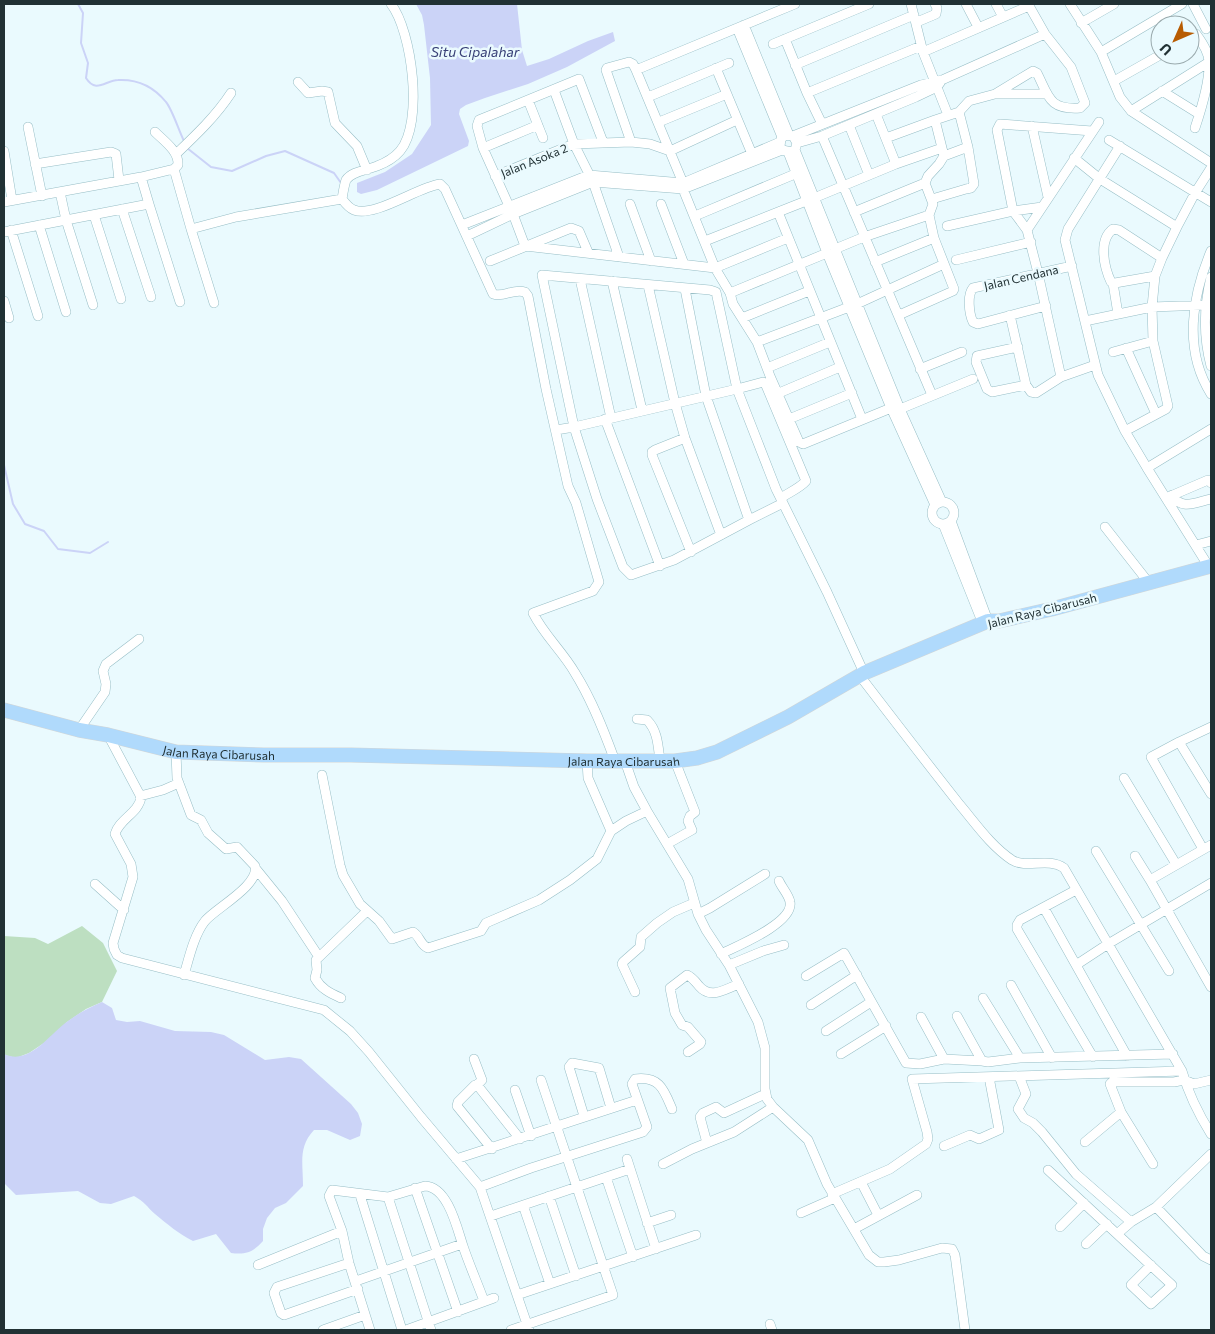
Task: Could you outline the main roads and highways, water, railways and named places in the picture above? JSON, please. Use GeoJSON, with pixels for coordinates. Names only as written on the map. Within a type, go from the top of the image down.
{"type":"FeatureCollection","features":[{"type":"Feature","properties":{"kind":"main road","name":"Jalan Raya Cibarusah"},"geometry":{"type":"LineString","coordinates":[[4,710],[79,730],[108,735],[176,752],[587,761],[675,761],[697,758],[717,752],[788,717],[862,675],[986,623],[1052,609],[1210,566]]}},
{"type":"Feature","properties":{"kind":"water","name":"Situ Cipalahar"},"geometry":{"type":"Polygon","coordinates":[[[416,4],[517,4],[522,50],[527,66],[549,59],[613,32],[615,41],[567,67],[528,84],[466,105],[460,109],[459,114],[469,141],[468,146],[377,190],[361,194],[357,192],[357,183],[385,172],[412,154],[431,125],[430,78],[424,25],[422,15],[416,4]]]}},
{"type":"Feature","properties":{"kind":"water"},"geometry":{"type":"Polygon","coordinates":[[[102,1002],[112,1008],[116,1020],[127,1022],[140,1021],[175,1031],[211,1032],[224,1035],[265,1060],[289,1057],[301,1059],[351,1104],[358,1113],[362,1124],[360,1136],[350,1140],[327,1130],[314,1130],[303,1149],[303,1186],[286,1203],[275,1208],[267,1218],[263,1229],[263,1241],[256,1248],[241,1254],[231,1253],[216,1234],[193,1241],[169,1225],[134,1196],[111,1204],[100,1203],[78,1191],[16,1195],[4,1183],[4,1054],[13,1057],[31,1052],[72,1018],[102,1002]]]}},
{"type":"Feature","properties":{"kind":"waterway"},"geometry":{"type":"LineString","coordinates":[[78,4],[83,13],[81,43],[88,63],[86,78],[90,83],[97,86],[125,80],[151,88],[168,105],[184,141]]}},
{"type":"Feature","properties":{"kind":"waterway"},"geometry":{"type":"LineString","coordinates":[[187,148],[211,167],[232,171],[266,156],[285,151],[334,173],[341,183]]}},
{"type":"Feature","properties":{"kind":"waterway"},"geometry":{"type":"LineString","coordinates":[[4,465],[13,504],[25,524],[44,531],[58,549],[90,553],[108,542]]}}]}
